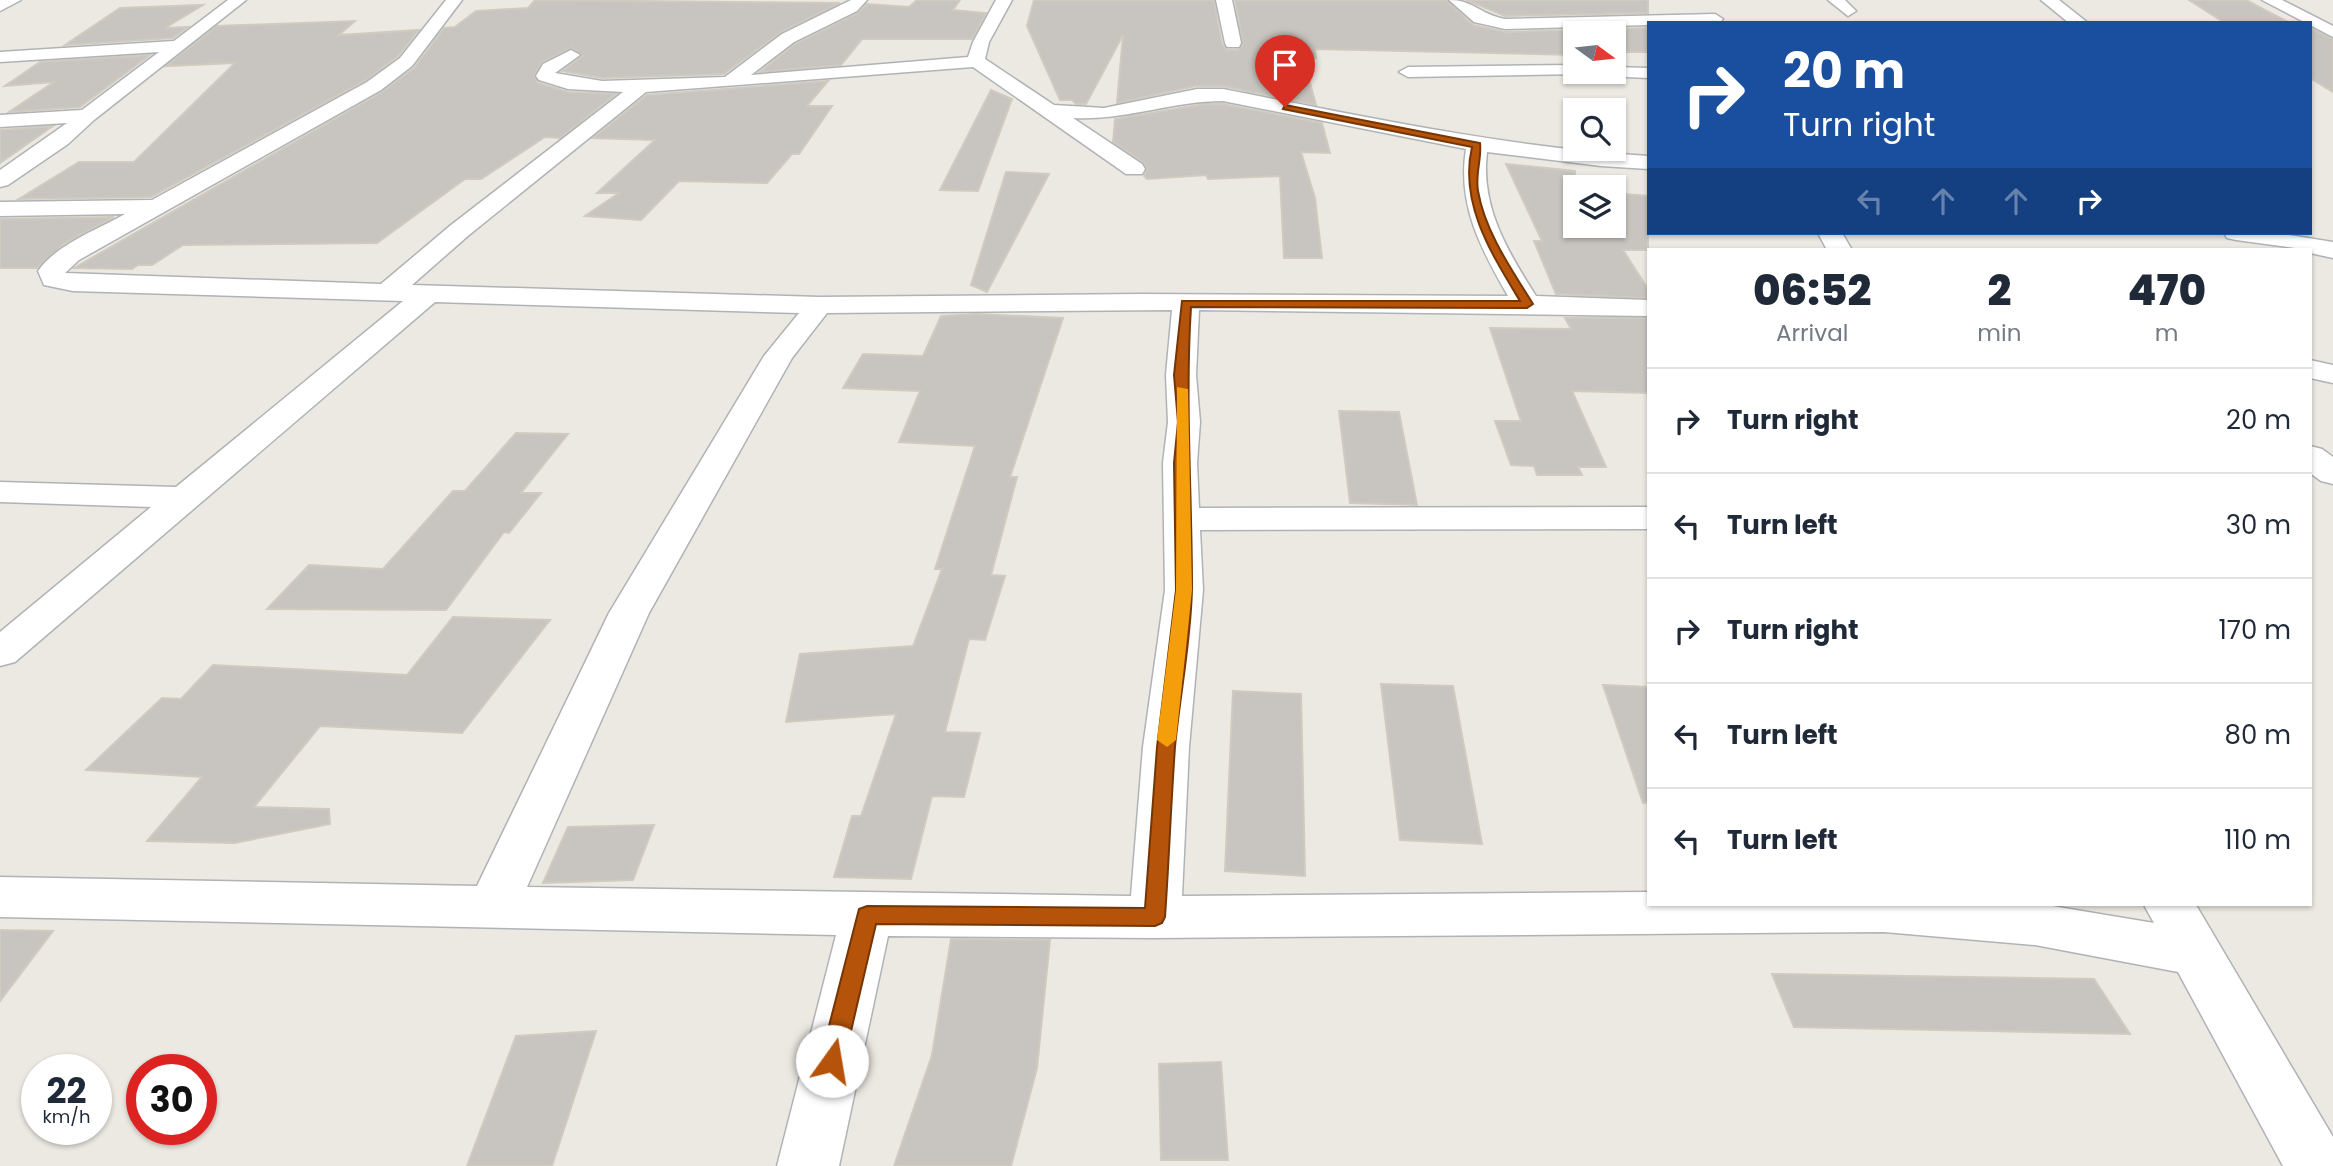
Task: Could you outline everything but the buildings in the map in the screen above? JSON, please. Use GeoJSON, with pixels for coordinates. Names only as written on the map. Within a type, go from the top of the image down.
{"type":"FeatureCollection","features":[{"type":"Feature","properties":{"kind":"street"},"geometry":{"type":"LineString","coordinates":[[0,6],[13,0]]}},
{"type":"Feature","properties":{"kind":"street"},"geometry":{"type":"LineString","coordinates":[[0,180],[61,140],[87,116],[176,46],[239,0]]}},
{"type":"Feature","properties":{"kind":"street"},"geometry":{"type":"LineString","coordinates":[[454,0],[406,62],[374,86],[70,255],[51,271],[53,279],[73,284],[819,305],[1527,304],[1647,308]]}},
{"type":"Feature","properties":{"kind":"street"},"geometry":{"type":"LineString","coordinates":[[730,82],[788,38],[841,13],[859,0]]}},
{"type":"Feature","properties":{"kind":"street"},"geometry":{"type":"LineString","coordinates":[[976,61],[981,42],[1004,0]]}},
{"type":"Feature","properties":{"kind":"street"},"geometry":{"type":"LineString","coordinates":[[1224,0],[1233,43]]}},
{"type":"Feature","properties":{"kind":"street"},"geometry":{"type":"LineString","coordinates":[[1457,0],[1480,19],[1505,24],[1647,22]]}},
{"type":"Feature","properties":{"kind":"street"},"geometry":{"type":"LineString","coordinates":[[2049,0],[2077,21]]}},
{"type":"Feature","properties":{"kind":"street"},"geometry":{"type":"LineString","coordinates":[[2270,0],[2311,21]]}},
{"type":"Feature","properties":{"kind":"street"},"geometry":{"type":"LineString","coordinates":[[2278,0],[2306,1]]}},
{"type":"Feature","properties":{"kind":"street"},"geometry":{"type":"LineString","coordinates":[[1699,5],[1716,21]]}},
{"type":"Feature","properties":{"kind":"street"},"geometry":{"type":"LineString","coordinates":[[2312,21],[2333,32]]}},
{"type":"Feature","properties":{"kind":"street"},"geometry":{"type":"LineString","coordinates":[[0,57],[176,46]]}},
{"type":"Feature","properties":{"kind":"street"},"geometry":{"type":"LineString","coordinates":[[571,55],[549,68],[545,76],[575,84],[643,86],[730,82],[976,61],[1134,169]]}},
{"type":"Feature","properties":{"kind":"street"},"geometry":{"type":"LineString","coordinates":[[1408,72],[1563,70]]}},
{"type":"Feature","properties":{"kind":"street"},"geometry":{"type":"LineString","coordinates":[[1626,72],[1647,73]]}},
{"type":"Feature","properties":{"kind":"street"},"geometry":{"type":"LineString","coordinates":[[389,291],[629,94],[643,86]]}},
{"type":"Feature","properties":{"kind":"street"},"geometry":{"type":"LineString","coordinates":[[1050,111],[1104,114],[1197,95],[1223,94],[1477,145],[1593,160],[1647,162]]}},
{"type":"Feature","properties":{"kind":"street"},"geometry":{"type":"LineString","coordinates":[[0,121],[87,116]]}},
{"type":"Feature","properties":{"kind":"street"},"geometry":{"type":"LineString","coordinates":[[1477,145],[1471,171],[1474,195],[1495,251],[1527,304]]}},
{"type":"Feature","properties":{"kind":"street"},"geometry":{"type":"LineString","coordinates":[[0,209],[159,207]]}},
{"type":"Feature","properties":{"kind":"street"},"geometry":{"type":"LineString","coordinates":[[2247,235],[2333,250]]}},
{"type":"Feature","properties":{"kind":"street"},"geometry":{"type":"LineString","coordinates":[[0,653],[430,292]]}},
{"type":"Feature","properties":{"kind":"street"},"geometry":{"type":"LineString","coordinates":[[1155,917],[1166,747],[1184,590],[1181,463],[1184,422],[1181,375],[1186,303]]}},
{"type":"Feature","properties":{"kind":"street"},"geometry":{"type":"LineString","coordinates":[[493,906],[629,613],[779,356],[819,305]]}},
{"type":"Feature","properties":{"kind":"street"},"geometry":{"type":"LineString","coordinates":[[2312,369],[2333,374]]}},
{"type":"Feature","properties":{"kind":"street"},"geometry":{"type":"LineString","coordinates":[[2312,458],[2333,474]]}},
{"type":"Feature","properties":{"kind":"street"},"geometry":{"type":"LineString","coordinates":[[0,492],[183,498]]}},
{"type":"Feature","properties":{"kind":"street"},"geometry":{"type":"LineString","coordinates":[[1184,519],[1647,518]]}},
{"type":"Feature","properties":{"kind":"street"},"geometry":{"type":"LineString","coordinates":[[0,897],[867,915],[1155,917],[1884,911],[2035,924],[2196,953]]}},
{"type":"Feature","properties":{"kind":"street"},"geometry":{"type":"LineString","coordinates":[[2171,906],[2316,1166]]}},
{"type":"Feature","properties":{"kind":"street"},"geometry":{"type":"LineString","coordinates":[[808,1166],[867,915]]}},
{"type":"Feature","properties":{"kind":"slow traffic"},"geometry":{"type":"LineString","coordinates":[[1167,740],[1184,590],[1182,389]]}},
{"type":"Feature","properties":{"kind":"route"},"geometry":{"type":"LineString","coordinates":[[832,1061],[867,915],[1155,917],[1166,747],[1184,590],[1181,463],[1184,422],[1181,375],[1186,303],[1527,304],[1495,251],[1474,195],[1471,171],[1477,145],[1285,107]]}}]}
